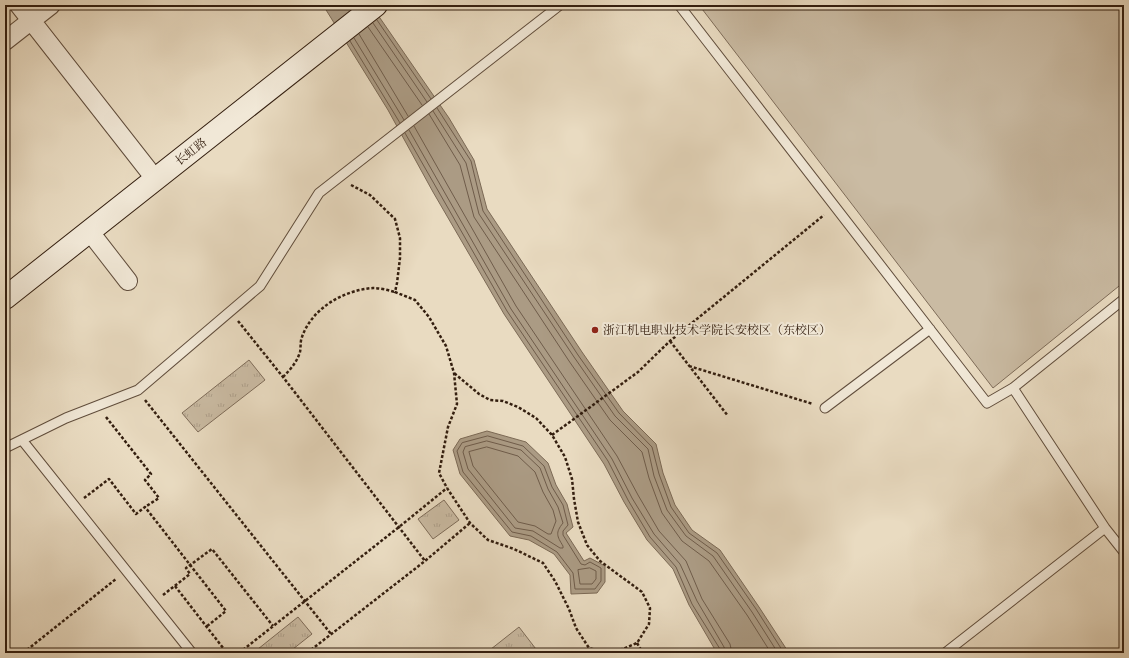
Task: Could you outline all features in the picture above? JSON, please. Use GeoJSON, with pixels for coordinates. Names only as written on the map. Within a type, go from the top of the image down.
{"type":"FeatureCollection","features":[{"type":"Feature","properties":{"kind":"main road","name":"长虹路"},"geometry":{"type":"LineString","coordinates":[[5,298],[376,5]]}},
{"type":"Feature","properties":{"kind":"street"},"geometry":{"type":"LineString","coordinates":[[18,5],[156,180]]}},
{"type":"Feature","properties":{"kind":"street"},"geometry":{"type":"LineString","coordinates":[[5,41],[51,5]]}},
{"type":"Feature","properties":{"kind":"street"},"geometry":{"type":"LineString","coordinates":[[90,232],[128,281]]}},
{"type":"Feature","properties":{"kind":"lane"},"geometry":{"type":"LineString","coordinates":[[5,448],[66,418],[138,390],[260,286],[319,193],[560,5]]}},
{"type":"Feature","properties":{"kind":"lane"},"geometry":{"type":"LineString","coordinates":[[679,5],[987,403],[1012,388],[1124,299]]}},
{"type":"Feature","properties":{"kind":"lane"},"geometry":{"type":"LineString","coordinates":[[825,408],[930,329]]}},
{"type":"Feature","properties":{"kind":"lane"},"geometry":{"type":"LineString","coordinates":[[1012,388],[1105,528],[1124,552]]}},
{"type":"Feature","properties":{"kind":"lane"},"geometry":{"type":"LineString","coordinates":[[22,440],[192,653]]}},
{"type":"Feature","properties":{"kind":"lane"},"geometry":{"type":"LineString","coordinates":[[945,653],[1105,528]]}},
{"type":"Feature","properties":{"kind":"path"},"geometry":{"type":"LineString","coordinates":[[338,178],[370,195],[395,219],[400,238],[400,258],[397,283],[394,292]]}},
{"type":"Feature","properties":{"kind":"path"},"geometry":{"type":"LineString","coordinates":[[552,434],[638,372],[670,341],[835,206]]}},
{"type":"Feature","properties":{"kind":"path"},"geometry":{"type":"LineString","coordinates":[[282,377],[291,369],[300,352],[301,339],[307,326],[318,312],[335,300],[353,291],[375,288],[394,292],[415,300],[429,317],[446,346],[454,373],[457,404],[448,427],[439,473],[446,488],[470,523],[488,540],[514,549],[543,563],[555,581],[569,609],[576,628],[589,648],[604,652],[623,649],[637,643],[649,624],[650,608],[642,592],[600,561],[587,546],[578,522],[572,479],[565,457],[552,434],[536,418],[513,405],[503,401],[490,400],[479,394],[454,373]]}},
{"type":"Feature","properties":{"kind":"path"},"geometry":{"type":"LineString","coordinates":[[230,312],[425,561]]}},
{"type":"Feature","properties":{"kind":"path"},"geometry":{"type":"LineString","coordinates":[[670,341],[728,416]]}},
{"type":"Feature","properties":{"kind":"path"},"geometry":{"type":"LineString","coordinates":[[689,366],[825,408]]}},
{"type":"Feature","properties":{"kind":"path"},"geometry":{"type":"LineString","coordinates":[[138,390],[331,634]]}},
{"type":"Feature","properties":{"kind":"path"},"geometry":{"type":"LineString","coordinates":[[75,506],[109,479],[136,514],[159,498],[145,480],[151,474],[98,406]]}},
{"type":"Feature","properties":{"kind":"path"},"geometry":{"type":"LineString","coordinates":[[239,653],[399,527],[446,488]]}},
{"type":"Feature","properties":{"kind":"path"},"geometry":{"type":"LineString","coordinates":[[145,507],[226,611],[206,627]]}},
{"type":"Feature","properties":{"kind":"path"},"geometry":{"type":"LineString","coordinates":[[307,653],[425,561],[470,523]]}},
{"type":"Feature","properties":{"kind":"path"},"geometry":{"type":"LineString","coordinates":[[152,603],[190,574],[186,568],[212,550],[273,626]]}},
{"type":"Feature","properties":{"kind":"path"},"geometry":{"type":"LineString","coordinates":[[22,653],[126,570]]}},
{"type":"Feature","properties":{"kind":"path"},"geometry":{"type":"LineString","coordinates":[[175,586],[227,653]]}},
{"type":"Feature","properties":{"kind":"path"},"geometry":{"type":"LineString","coordinates":[[637,643],[643,653]]}},
{"type":"Feature","properties":{"kind":"green space"},"geometry":{"type":"Polygon","coordinates":[[[699,5],[1124,5],[1124,282],[993,388],[699,5]]]}},
{"type":"Feature","properties":{"kind":"green space"},"geometry":{"type":"Polygon","coordinates":[[[249,360],[265,380],[198,432],[182,413],[249,360]]]}},
{"type":"Feature","properties":{"kind":"green space"},"geometry":{"type":"Polygon","coordinates":[[[444,500],[459,520],[433,539],[418,519],[444,500]]]}},
{"type":"Feature","properties":{"kind":"green space"},"geometry":{"type":"Polygon","coordinates":[[[298,617],[312,634],[288,653],[253,653],[298,617]]]}},
{"type":"Feature","properties":{"kind":"green space"},"geometry":{"type":"Polygon","coordinates":[[[519,627],[539,653],[486,653],[519,627]]]}},
{"type":"Feature","properties":{"kind":"water"},"geometry":{"type":"Polygon","coordinates":[[[323,5],[371,5],[449,118],[474,160],[487,209],[623,411],[656,444],[663,473],[675,505],[692,530],[720,550],[789,653],[717,653],[689,605],[673,569],[647,540],[624,502],[604,464],[504,314],[433,192],[388,110],[323,5]]]}},
{"type":"Feature","properties":{"kind":"water"},"geometry":{"type":"Polygon","coordinates":[[[487,431],[526,442],[548,463],[556,485],[567,504],[573,527],[566,533],[584,561],[590,558],[605,566],[605,582],[597,593],[571,594],[570,575],[554,554],[529,540],[510,536],[460,474],[453,450],[460,439],[487,431]]]}},
{"type":"Feature","properties":{"kind":"place","name":"浙江机电职业技术学院长安校区（东校区）"},"geometry":{"type":"Point","coordinates":[595,330]}}]}
